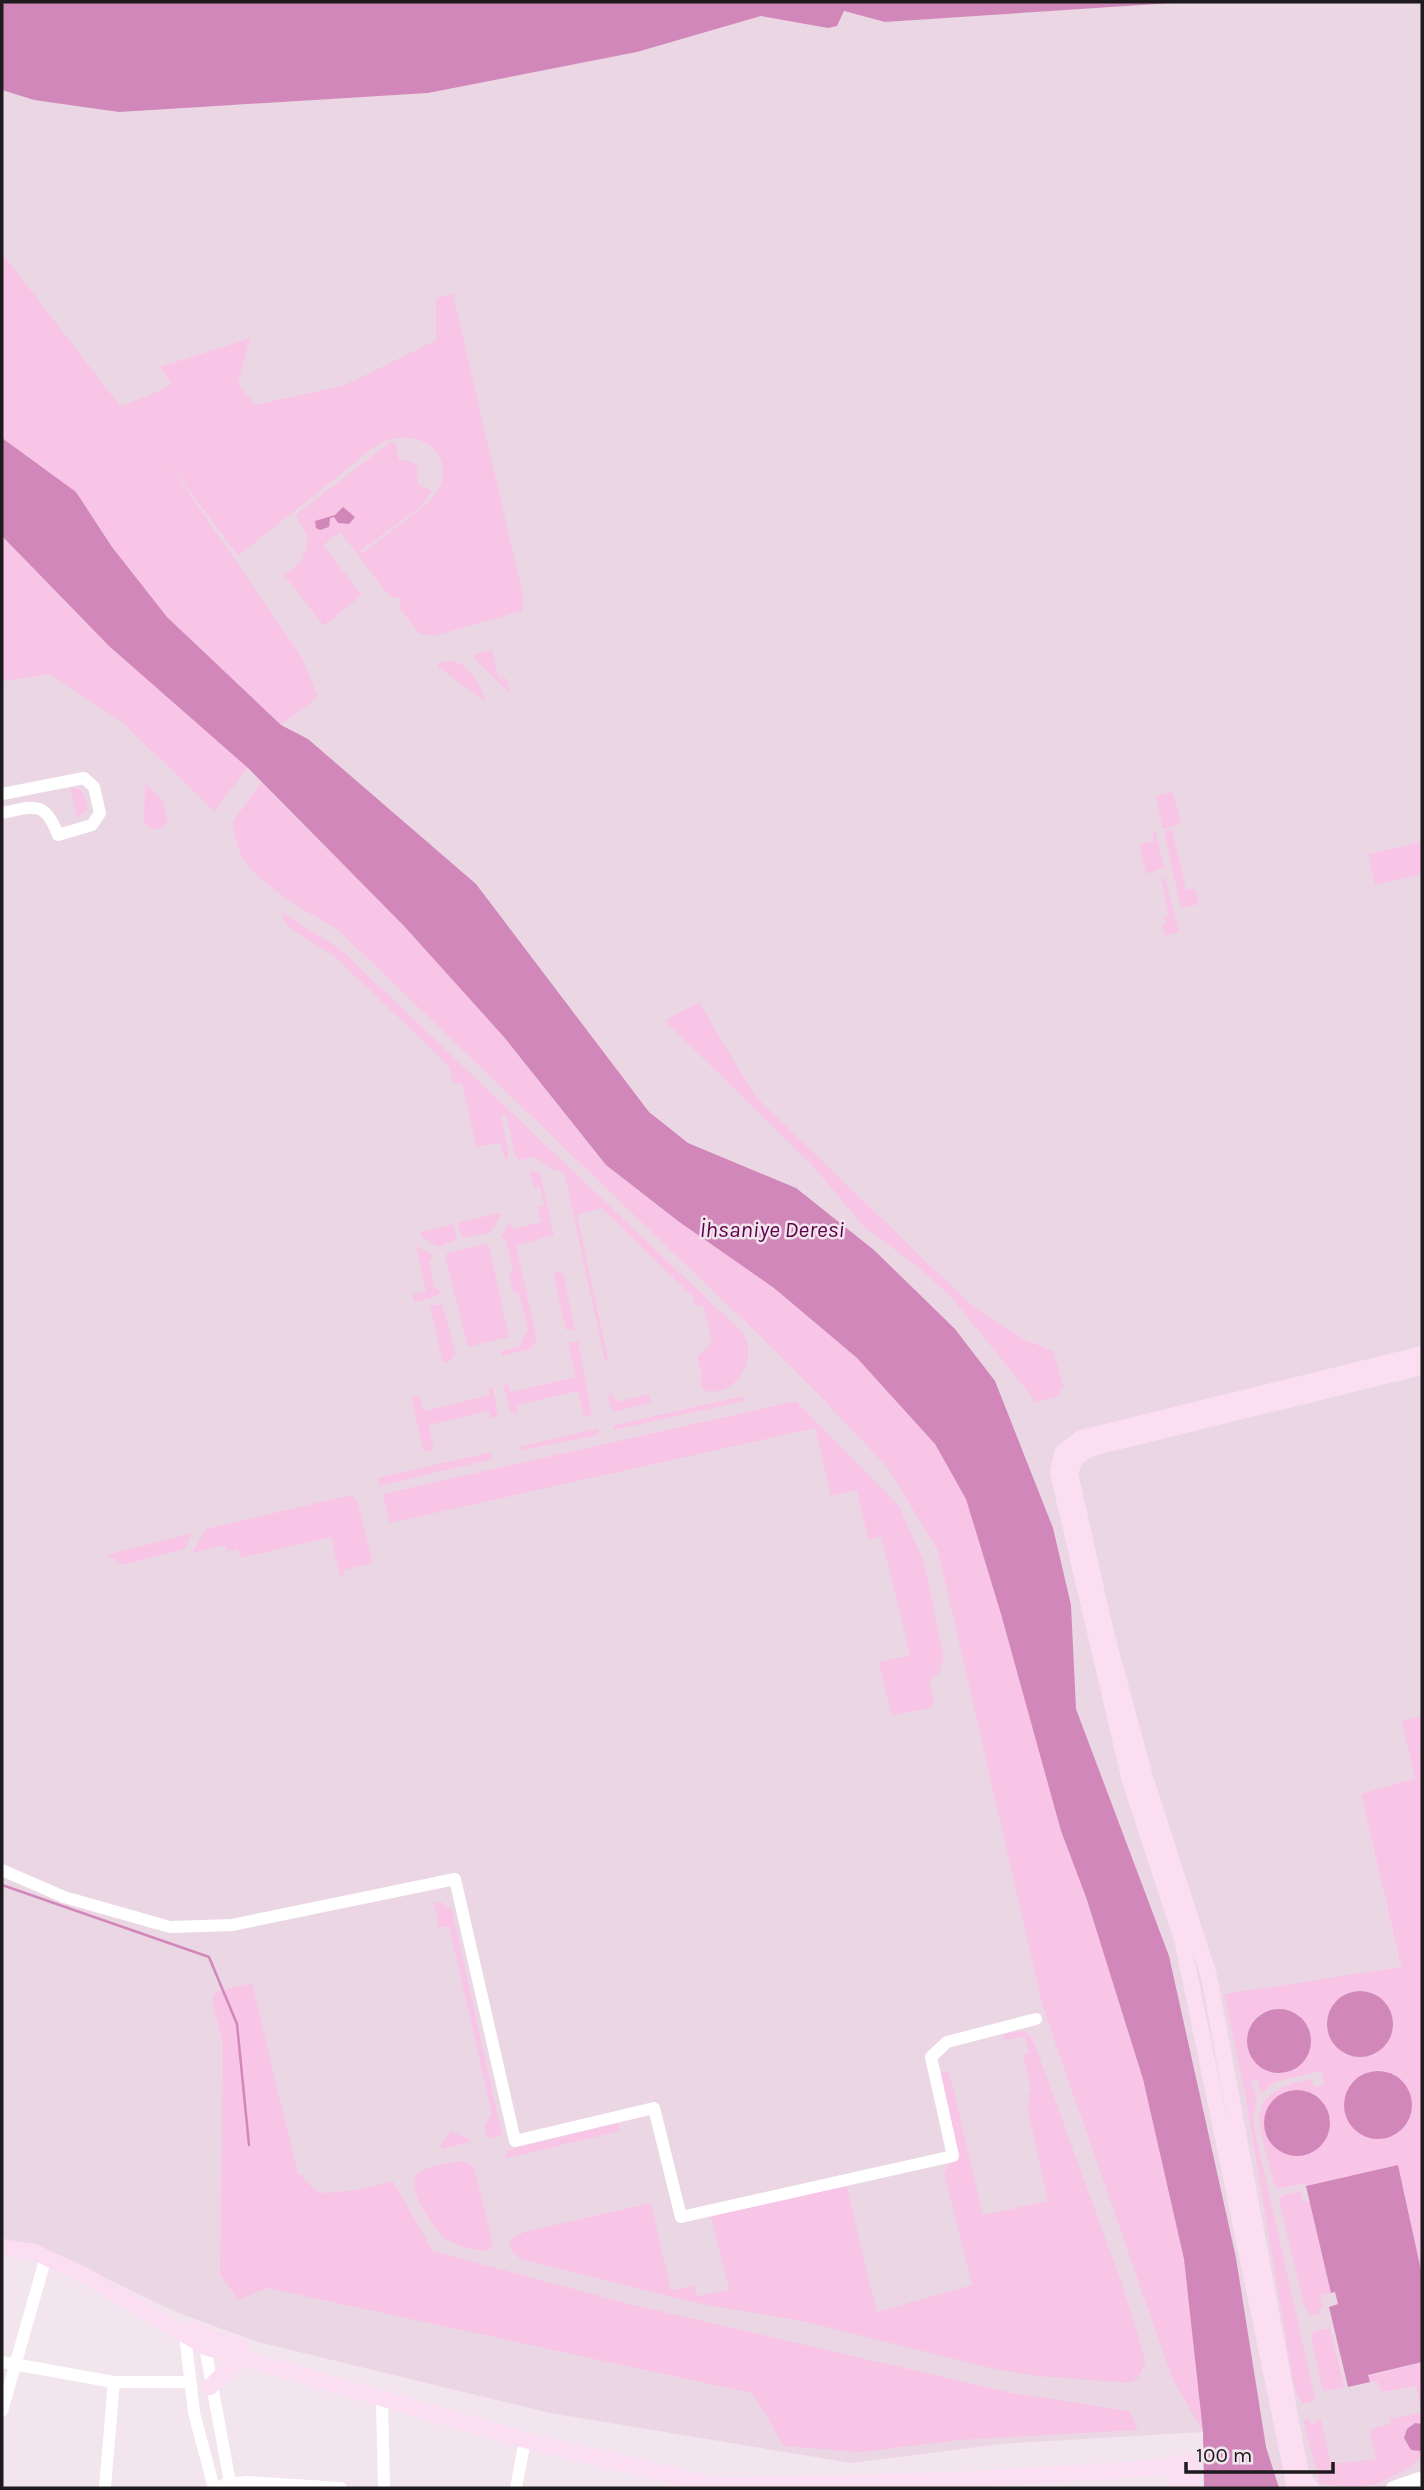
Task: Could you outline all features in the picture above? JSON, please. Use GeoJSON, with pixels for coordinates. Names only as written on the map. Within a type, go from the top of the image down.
{"type":"FeatureCollection","features":[{"type":"Feature","properties":{"kind":"main road"},"geometry":{"type":"LineString","coordinates":[[1295,2488],[1182,1939],[1130,1781],[1058,1473],[1062,1452],[1081,1438],[1422,1354]]}},
{"type":"Feature","properties":{"kind":"main road"},"geometry":{"type":"LineString","coordinates":[[1311,2488],[1301,2475],[1209,1976],[1144,1777],[1105,1633],[1070,1472],[1076,1457],[1092,1448],[1422,1367]]}},
{"type":"Feature","properties":{"kind":"main road"},"geometry":{"type":"LineString","coordinates":[[2,2240],[35,2244],[89,2270],[206,2336],[528,2430],[718,2476],[897,2473],[1170,2457],[1188,2462]]}},
{"type":"Feature","properties":{"kind":"main road"},"geometry":{"type":"LineString","coordinates":[[2,2247],[46,2257],[86,2276],[205,2347],[382,2401],[525,2440],[716,2487],[898,2485],[1171,2466],[1188,2462]]}},
{"type":"Feature","properties":{"kind":"main road"},"geometry":{"type":"LineString","coordinates":[[210,2387],[239,2358]]}},
{"type":"Feature","properties":{"kind":"main road"},"geometry":{"type":"LineString","coordinates":[[1188,2462],[1192,2488]]}},
{"type":"Feature","properties":{"kind":"main road"},"geometry":{"type":"LineString","coordinates":[[1171,2466],[1178,2488]]}},
{"type":"Feature","properties":{"kind":"street"},"geometry":{"type":"LineString","coordinates":[[2,794],[84,778],[94,787],[100,813],[92,825],[58,835],[52,817],[44,810],[32,806],[2,813]]}},
{"type":"Feature","properties":{"kind":"street"},"geometry":{"type":"LineString","coordinates":[[2,1870],[64,1897],[170,1927],[232,1925],[455,1879],[515,2141],[654,2108],[681,2217],[953,2156],[931,2057],[947,2042],[1036,2019]]}},
{"type":"Feature","properties":{"kind":"street"},"geometry":{"type":"LineString","coordinates":[[2,2411],[8,2362],[46,2257]]}},
{"type":"Feature","properties":{"kind":"street"},"geometry":{"type":"LineString","coordinates":[[185,2335],[194,2413],[214,2488],[341,2488]]}},
{"type":"Feature","properties":{"kind":"street"},"geometry":{"type":"LineString","coordinates":[[205,2347],[210,2387],[230,2486]]}},
{"type":"Feature","properties":{"kind":"street"},"geometry":{"type":"LineString","coordinates":[[8,2362],[114,2382],[190,2382]]}},
{"type":"Feature","properties":{"kind":"street"},"geometry":{"type":"LineString","coordinates":[[104,2488],[114,2382]]}},
{"type":"Feature","properties":{"kind":"street"},"geometry":{"type":"LineString","coordinates":[[382,2401],[384,2488]]}},
{"type":"Feature","properties":{"kind":"street"},"geometry":{"type":"LineString","coordinates":[[516,2488],[525,2440]]}},
{"type":"Feature","properties":{"kind":"street"},"geometry":{"type":"LineString","coordinates":[[1393,2488],[1421,2478]]}},
{"type":"Feature","properties":{"kind":"street"},"geometry":{"type":"LineString","coordinates":[[1405,2488],[1421,2478]]}},
{"type":"Feature","properties":{"kind":"shaded area"},"geometry":{"type":"Polygon","coordinates":[[[1188,2],[1422,2],[1422,1715],[1401,1721],[1415,1778],[1361,1794],[1401,1968],[1422,2092],[1422,2488],[1247,2488],[1232,2447],[1203,2432],[1001,2444],[851,2463],[550,2413],[258,2342],[178,2313],[35,2244],[2,2240],[2,90],[34,100],[80,106],[233,105],[428,93],[637,52],[761,16],[837,26],[844,11],[885,22],[1188,2]]]}},
{"type":"Feature","properties":{"kind":"shaded area"},"geometry":{"type":"Polygon","coordinates":[[[2,253],[120,406],[171,384],[160,367],[250,338],[238,383],[255,405],[345,385],[436,340],[436,298],[453,294],[524,599],[522,611],[434,636],[420,634],[400,609],[401,598],[390,597],[340,532],[323,545],[362,595],[324,626],[284,575],[304,559],[302,556],[306,551],[306,535],[295,515],[389,443],[395,441],[399,460],[410,461],[417,466],[418,484],[432,491],[420,507],[360,551],[361,554],[428,503],[439,489],[443,474],[441,461],[434,450],[424,442],[410,438],[394,438],[377,445],[238,556],[165,458],[302,657],[318,697],[281,725],[167,617],[112,547],[76,492],[2,438],[2,253]]]}},
{"type":"Feature","properties":{"kind":"shaded area"},"geometry":{"type":"Polygon","coordinates":[[[2,536],[109,646],[248,768],[214,811],[123,723],[50,674],[2,681],[2,536]]]}},
{"type":"Feature","properties":{"kind":"shaded area"},"geometry":{"type":"Polygon","coordinates":[[[492,650],[499,679],[506,678],[510,693],[475,659],[474,654],[492,650]]]}},
{"type":"Feature","properties":{"kind":"shaded area"},"geometry":{"type":"Polygon","coordinates":[[[449,660],[463,666],[473,675],[486,702],[438,667],[439,663],[449,660]]]}},
{"type":"Feature","properties":{"kind":"shaded area"},"geometry":{"type":"Polygon","coordinates":[[[261,782],[404,926],[504,1037],[606,1165],[678,1221],[774,1288],[857,1358],[935,1444],[966,1498],[1061,1831],[1086,1897],[1143,2079],[1184,2259],[1203,2432],[1172,2378],[1043,2008],[938,1551],[887,1467],[793,1368],[337,929],[282,896],[256,874],[239,850],[232,823],[261,782]]]}},
{"type":"Feature","properties":{"kind":"shaded area"},"geometry":{"type":"Polygon","coordinates":[[[145,783],[164,802],[168,822],[162,829],[151,829],[144,823],[145,783]]]}},
{"type":"Feature","properties":{"kind":"shaded area"},"geometry":{"type":"Polygon","coordinates":[[[70,788],[79,789],[84,794],[88,810],[77,818],[70,788]]]}},
{"type":"Feature","properties":{"kind":"shaded area"},"geometry":{"type":"Polygon","coordinates":[[[1170,792],[1174,795],[1181,824],[1163,829],[1156,798],[1170,792]]]}},
{"type":"Feature","properties":{"kind":"shaded area"},"geometry":{"type":"Polygon","coordinates":[[[1172,829],[1186,890],[1195,889],[1199,904],[1181,908],[1164,831],[1172,829]]]}},
{"type":"Feature","properties":{"kind":"shaded area"},"geometry":{"type":"Polygon","coordinates":[[[1156,832],[1164,868],[1146,874],[1139,844],[1154,841],[1152,833],[1156,832]]]}},
{"type":"Feature","properties":{"kind":"shaded area"},"geometry":{"type":"Polygon","coordinates":[[[1422,842],[1422,874],[1375,885],[1368,854],[1422,842]]]}},
{"type":"Feature","properties":{"kind":"shaded area"},"geometry":{"type":"Polygon","coordinates":[[[1165,878],[1179,932],[1165,936],[1162,924],[1166,923],[1164,917],[1169,916],[1161,879],[1165,878]]]}},
{"type":"Feature","properties":{"kind":"shaded area"},"geometry":{"type":"Polygon","coordinates":[[[282,912],[340,949],[741,1331],[747,1341],[747,1362],[736,1381],[727,1388],[705,1391],[700,1384],[702,1375],[697,1357],[712,1343],[703,1305],[695,1307],[693,1297],[601,1208],[577,1215],[608,1359],[605,1360],[564,1172],[553,1170],[535,1157],[520,1160],[515,1156],[506,1114],[501,1115],[509,1153],[506,1160],[500,1143],[476,1147],[462,1083],[453,1083],[449,1066],[334,956],[292,930],[285,922],[282,912]]]}},
{"type":"Feature","properties":{"kind":"shaded area"},"geometry":{"type":"Polygon","coordinates":[[[699,1002],[755,1096],[969,1303],[1025,1340],[1053,1351],[1064,1388],[1059,1390],[1061,1396],[1036,1402],[951,1297],[917,1266],[865,1228],[812,1165],[665,1021],[699,1002]]]}},
{"type":"Feature","properties":{"kind":"shaded area"},"geometry":{"type":"Polygon","coordinates":[[[529,1171],[540,1173],[554,1235],[516,1246],[537,1339],[531,1349],[502,1356],[501,1351],[519,1347],[528,1330],[519,1294],[513,1291],[509,1275],[513,1269],[506,1241],[501,1237],[510,1222],[512,1229],[541,1222],[538,1207],[544,1205],[540,1187],[534,1188],[529,1171]]]}},
{"type":"Feature","properties":{"kind":"shaded area"},"geometry":{"type":"Polygon","coordinates":[[[502,1214],[490,1233],[462,1238],[458,1223],[502,1214]]]}},
{"type":"Feature","properties":{"kind":"shaded area"},"geometry":{"type":"Polygon","coordinates":[[[454,1224],[457,1239],[438,1247],[420,1236],[421,1232],[454,1224]]]}},
{"type":"Feature","properties":{"kind":"shaded area"},"geometry":{"type":"Polygon","coordinates":[[[485,1244],[489,1246],[509,1337],[468,1347],[445,1257],[447,1253],[485,1244]]]}},
{"type":"Feature","properties":{"kind":"shaded area"},"geometry":{"type":"Polygon","coordinates":[[[416,1246],[433,1255],[429,1261],[434,1286],[442,1294],[414,1303],[412,1295],[426,1291],[416,1246]]]}},
{"type":"Feature","properties":{"kind":"shaded area"},"geometry":{"type":"Polygon","coordinates":[[[553,1273],[563,1274],[576,1333],[572,1329],[566,1330],[553,1273]]]}},
{"type":"Feature","properties":{"kind":"shaded area"},"geometry":{"type":"Polygon","coordinates":[[[442,1304],[456,1353],[448,1363],[442,1360],[430,1306],[442,1304]]]}},
{"type":"Feature","properties":{"kind":"shaded area"},"geometry":{"type":"Polygon","coordinates":[[[578,1341],[592,1415],[584,1416],[578,1391],[517,1405],[518,1412],[511,1413],[503,1385],[508,1384],[511,1392],[576,1377],[568,1343],[578,1341]]]}},
{"type":"Feature","properties":{"kind":"shaded area"},"geometry":{"type":"Polygon","coordinates":[[[493,1387],[498,1416],[491,1418],[488,1411],[429,1425],[434,1450],[424,1452],[411,1397],[419,1395],[424,1411],[490,1395],[488,1388],[493,1387]]]}},
{"type":"Feature","properties":{"kind":"shaded area"},"geometry":{"type":"Polygon","coordinates":[[[612,1393],[616,1402],[649,1394],[651,1402],[615,1412],[611,1409],[608,1397],[612,1393]]]}},
{"type":"Feature","properties":{"kind":"shaded area"},"geometry":{"type":"Polygon","coordinates":[[[743,1396],[744,1401],[613,1430],[615,1425],[743,1396]]]}},
{"type":"Feature","properties":{"kind":"shaded area"},"geometry":{"type":"Polygon","coordinates":[[[796,1401],[899,1506],[924,1562],[944,1658],[939,1673],[929,1680],[934,1701],[931,1708],[894,1715],[890,1711],[879,1662],[910,1655],[881,1537],[868,1539],[857,1490],[831,1496],[815,1428],[390,1523],[383,1495],[387,1493],[796,1401]]]}},
{"type":"Feature","properties":{"kind":"shaded area"},"geometry":{"type":"Polygon","coordinates":[[[599,1430],[598,1435],[519,1451],[521,1446],[599,1430]]]}},
{"type":"Feature","properties":{"kind":"shaded area"},"geometry":{"type":"Polygon","coordinates":[[[491,1452],[493,1459],[379,1486],[377,1478],[491,1452]]]}},
{"type":"Feature","properties":{"kind":"shaded area"},"geometry":{"type":"Polygon","coordinates":[[[346,1496],[353,1497],[358,1503],[372,1560],[370,1564],[343,1570],[344,1576],[340,1577],[331,1537],[240,1558],[238,1549],[227,1551],[225,1545],[192,1553],[206,1529],[346,1496]]]}},
{"type":"Feature","properties":{"kind":"shaded area"},"geometry":{"type":"Polygon","coordinates":[[[193,1533],[184,1549],[122,1565],[107,1555],[193,1533]]]}},
{"type":"Feature","properties":{"kind":"shaded area"},"geometry":{"type":"Polygon","coordinates":[[[1422,1715],[1422,2275],[1398,2165],[1306,2186],[1305,2183],[1280,2188],[1274,2184],[1260,2130],[1262,2104],[1271,2094],[1286,2086],[1310,2079],[1315,2087],[1324,2085],[1321,2071],[1275,2082],[1261,2094],[1257,2080],[1251,2082],[1257,2100],[1253,2117],[1255,2132],[1315,2397],[1315,2401],[1302,2404],[1294,2387],[1245,2094],[1224,1994],[1401,1967],[1361,1794],[1415,1778],[1401,1721],[1422,1715]]]}},
{"type":"Feature","properties":{"kind":"shaded area"},"geometry":{"type":"Polygon","coordinates":[[[441,1902],[452,1910],[502,2135],[488,2139],[484,2126],[492,2114],[449,1926],[439,1928],[434,1903],[441,1902]]]}},
{"type":"Feature","properties":{"kind":"shaded area"},"geometry":{"type":"Polygon","coordinates":[[[252,1983],[298,2174],[305,2175],[303,2180],[321,2193],[357,2190],[393,2181],[433,2251],[625,2303],[1012,2393],[1130,2411],[1138,2430],[960,2440],[860,2452],[784,2446],[752,2393],[267,2288],[239,2300],[220,2275],[223,2043],[212,2001],[215,1993],[221,1990],[252,1983]]]}},
{"type":"Feature","properties":{"kind":"shaded area"},"geometry":{"type":"Polygon","coordinates":[[[1023,2031],[1030,2035],[1035,2045],[1122,2284],[1145,2358],[1145,2365],[1137,2379],[1130,2383],[1035,2376],[986,2367],[806,2322],[692,2302],[520,2259],[512,2252],[509,2240],[524,2232],[651,2203],[671,2290],[694,2286],[697,2296],[729,2290],[709,2210],[845,2180],[877,2312],[972,2285],[944,2174],[952,2156],[940,2073],[949,2071],[983,2215],[1048,2201],[1027,2107],[1030,2106],[1028,2095],[1031,2089],[1023,2055],[1029,2053],[1025,2036],[1005,2040],[1004,2034],[1023,2031]]]}},
{"type":"Feature","properties":{"kind":"shaded area"},"geometry":{"type":"Polygon","coordinates":[[[618,2123],[620,2131],[504,2159],[508,2150],[618,2123]]]}},
{"type":"Feature","properties":{"kind":"shaded area"},"geometry":{"type":"Polygon","coordinates":[[[451,2131],[470,2142],[442,2149],[440,2146],[451,2131]]]}},
{"type":"Feature","properties":{"kind":"shaded area"},"geometry":{"type":"Polygon","coordinates":[[[464,2161],[474,2167],[493,2244],[488,2251],[461,2246],[446,2239],[428,2218],[415,2188],[414,2180],[417,2174],[426,2168],[464,2161]]]}},
{"type":"Feature","properties":{"kind":"shaded area"},"geometry":{"type":"Polygon","coordinates":[[[1301,2191],[1303,2202],[1310,2201],[1331,2293],[1320,2296],[1323,2308],[1319,2309],[1320,2314],[1310,2316],[1304,2305],[1279,2201],[1282,2196],[1301,2191]]]}},
{"type":"Feature","properties":{"kind":"shaded area"},"geometry":{"type":"Polygon","coordinates":[[[1330,2328],[1345,2388],[1323,2391],[1311,2339],[1313,2332],[1330,2328]]]}},
{"type":"Feature","properties":{"kind":"shaded area"},"geometry":{"type":"Polygon","coordinates":[[[1422,2362],[1422,2412],[1416,2386],[1381,2392],[1377,2381],[1370,2382],[1368,2376],[1422,2362]]]}},
{"type":"Feature","properties":{"kind":"shaded area"},"geometry":{"type":"Polygon","coordinates":[[[1422,2412],[1422,2458],[1384,2481],[1374,2484],[1352,2487],[1320,2484],[1303,2420],[1309,2419],[1311,2424],[1317,2422],[1317,2419],[1321,2420],[1331,2464],[1376,2459],[1369,2430],[1391,2423],[1390,2419],[1422,2412]]]}},
{"type":"Feature","properties":{"kind":"water"},"geometry":{"type":"Polygon","coordinates":[[[2,2],[1188,2],[885,22],[844,11],[837,26],[828,28],[761,16],[637,52],[428,93],[119,112],[34,100],[2,90],[2,2]]]}},
{"type":"Feature","properties":{"kind":"water","name":"İhsaniye Deresi"},"geometry":{"type":"Polygon","coordinates":[[[2,438],[76,492],[112,547],[167,617],[281,725],[308,739],[476,884],[649,1112],[688,1143],[796,1188],[874,1250],[955,1329],[995,1381],[1053,1528],[1071,1605],[1076,1709],[1169,1956],[1236,2258],[1266,2447],[1279,2488],[1204,2488],[1203,2432],[1184,2259],[1143,2079],[1086,1897],[1061,1831],[966,1499],[935,1444],[857,1358],[774,1288],[678,1221],[606,1165],[504,1037],[404,926],[248,768],[109,646],[2,536],[2,438]]]}},
{"type":"Feature","properties":{"kind":"water"},"geometry":{"type":"Polygon","coordinates":[[[343,507],[355,517],[349,524],[338,523],[334,517],[330,518],[329,527],[320,530],[316,528],[315,521],[335,515],[343,507]]]}},
{"type":"Feature","properties":{"kind":"water"},"geometry":{"type":"Polygon","coordinates":[[[1360,1991],[1373,1994],[1383,2001],[1390,2011],[1393,2024],[1390,2037],[1383,2047],[1373,2054],[1360,2057],[1347,2054],[1337,2047],[1330,2037],[1327,2024],[1330,2011],[1337,2001],[1347,1994],[1360,1991]]]}},
{"type":"Feature","properties":{"kind":"water"},"geometry":{"type":"Polygon","coordinates":[[[1273,2009],[1285,2009],[1302,2018],[1309,2029],[1309,2053],[1302,2064],[1285,2073],[1273,2073],[1261,2068],[1252,2059],[1247,2047],[1247,2035],[1252,2023],[1261,2014],[1273,2009]]]}},
{"type":"Feature","properties":{"kind":"water"},"geometry":{"type":"Polygon","coordinates":[[[1378,2071],[1391,2074],[1402,2081],[1409,2092],[1412,2105],[1409,2118],[1402,2129],[1391,2136],[1378,2139],[1365,2136],[1354,2129],[1347,2118],[1344,2105],[1347,2092],[1354,2081],[1365,2074],[1378,2071]]]}},
{"type":"Feature","properties":{"kind":"water"},"geometry":{"type":"Polygon","coordinates":[[[1297,2090],[1320,2100],[1330,2123],[1320,2146],[1297,2156],[1274,2146],[1264,2123],[1274,2100],[1297,2090]]]}},
{"type":"Feature","properties":{"kind":"water"},"geometry":{"type":"Polygon","coordinates":[[[1398,2165],[1422,2275],[1422,2362],[1368,2375],[1370,2382],[1348,2387],[1329,2307],[1338,2304],[1335,2292],[1331,2293],[1306,2186],[1398,2165]]]}},
{"type":"Feature","properties":{"kind":"water"},"geometry":{"type":"Polygon","coordinates":[[[1415,2423],[1422,2424],[1421,2451],[1411,2450],[1404,2438],[1407,2429],[1415,2423]]]}},
{"type":"Feature","properties":{"kind":"waterway"},"geometry":{"type":"LineString","coordinates":[[2,1885],[209,1957],[237,2024],[249,2145]]}}]}
